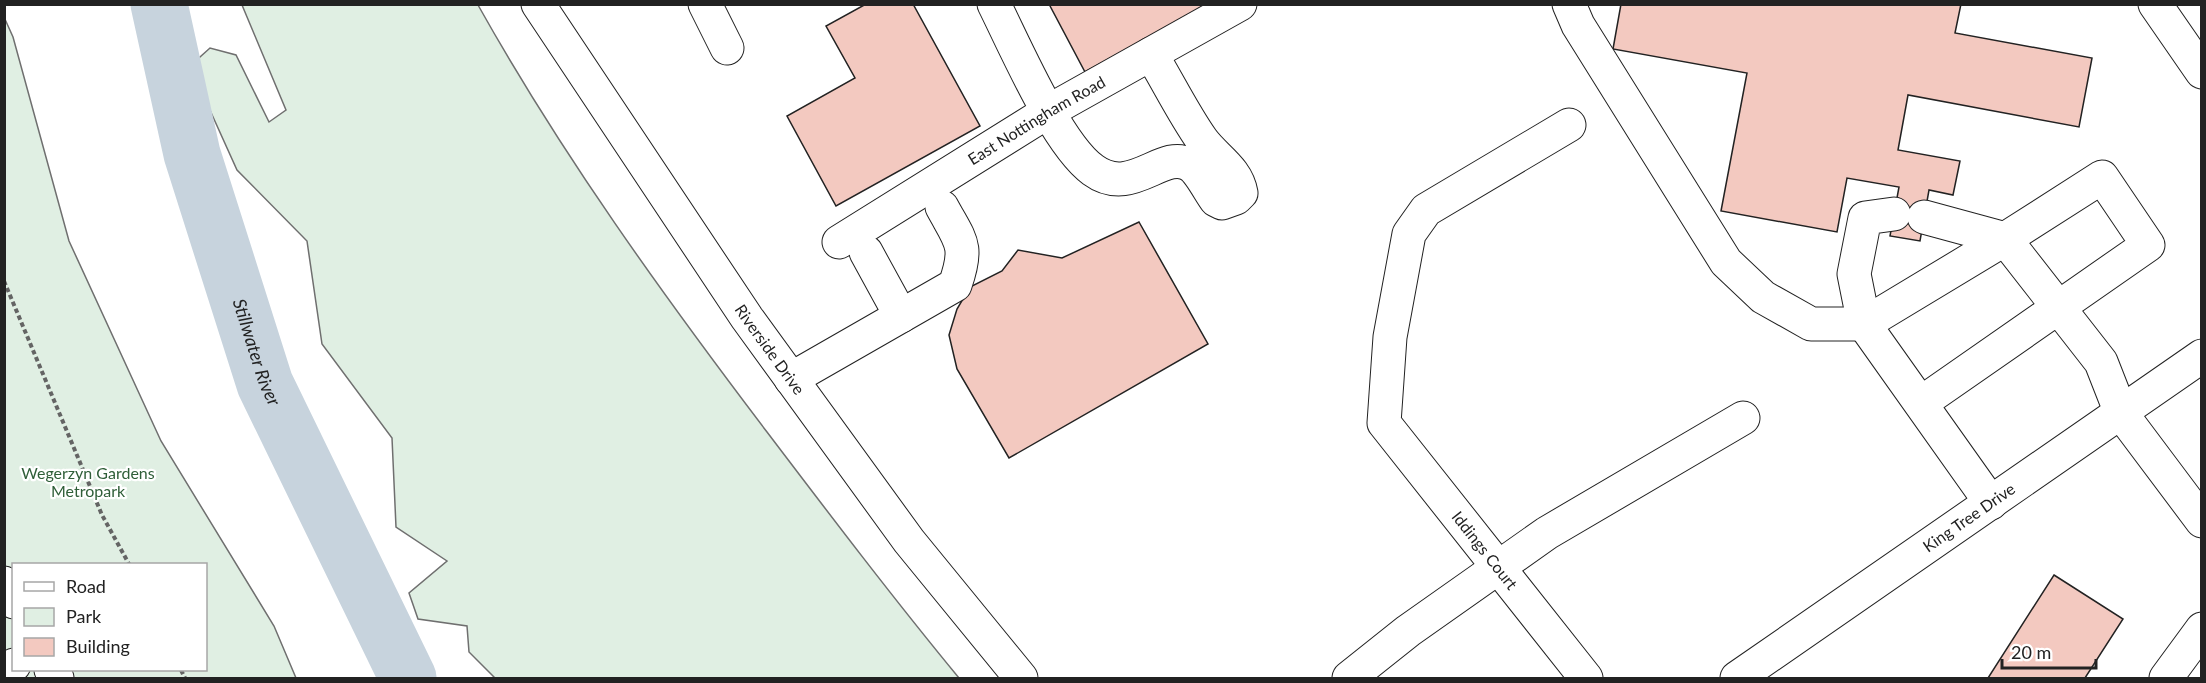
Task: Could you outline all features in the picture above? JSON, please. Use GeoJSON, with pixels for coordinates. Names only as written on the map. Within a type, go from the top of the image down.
{"type":"FeatureCollection","features":[{"type":"Feature","properties":{"kind":"street","name":"Riverside Drive"},"geometry":{"type":"LineString","coordinates":[[538,4],[728,291],[791,379],[909,541],[1021,678]]}},
{"type":"Feature","properties":{"kind":"street"},"geometry":{"type":"LineString","coordinates":[[705,4],[727,48]]}},
{"type":"Feature","properties":{"kind":"street"},"geometry":{"type":"LineString","coordinates":[[994,4],[1049,111],[1073,150],[1093,170],[1113,179],[1131,178],[1176,160],[1190,164],[1216,200],[1222,203],[1236,198],[1241,192],[1240,185],[1231,170],[1202,141],[1151,54]]}},
{"type":"Feature","properties":{"kind":"street","name":"East Nottingham Road"},"geometry":{"type":"LineString","coordinates":[[901,316],[852,247],[1049,111],[1240,4]]}},
{"type":"Feature","properties":{"kind":"street"},"geometry":{"type":"LineString","coordinates":[[1569,4],[1578,26],[1726,262],[1763,297],[1812,324],[1864,324],[2102,177],[2148,245],[1921,403]]}},
{"type":"Feature","properties":{"kind":"street"},"geometry":{"type":"LineString","coordinates":[[2155,4],[2202,72]]}},
{"type":"Feature","properties":{"kind":"street","name":"Iddings Court"},"geometry":{"type":"LineString","coordinates":[[1569,125],[1426,210],[1409,234],[1390,337],[1384,423],[1496,568],[1586,678]]}},
{"type":"Feature","properties":{"kind":"street"},"geometry":{"type":"LineString","coordinates":[[791,379],[956,285],[964,261],[964,246],[942,207]]}},
{"type":"Feature","properties":{"kind":"street"},"geometry":{"type":"LineString","coordinates":[[1991,503],[1864,324],[1854,274],[1865,218],[1909,215],[2005,239],[2101,362],[2121,413],[2202,521]]}},
{"type":"Feature","properties":{"kind":"street","name":"King Tree Drive"},"geometry":{"type":"LineString","coordinates":[[1737,678],[2202,356]]}},
{"type":"Feature","properties":{"kind":"street"},"geometry":{"type":"LineString","coordinates":[[1349,678],[1408,631],[1547,533],[1743,418]]}},
{"type":"Feature","properties":{"kind":"street"},"geometry":{"type":"LineString","coordinates":[[4,583],[12,598]]}},
{"type":"Feature","properties":{"kind":"street"},"geometry":{"type":"LineString","coordinates":[[2166,678],[2202,629]]}},
{"type":"Feature","properties":{"kind":"path"},"geometry":{"type":"LineString","coordinates":[[4,281],[102,515],[128,563]]}},
{"type":"Feature","properties":{"kind":"green space"},"geometry":{"type":"Polygon","coordinates":[[[242,5],[478,5],[544,116],[652,276],[814,494],[959,678],[495,678],[469,652],[467,626],[418,619],[409,593],[447,561],[396,527],[392,438],[322,344],[307,241],[237,170],[190,66],[210,48],[236,55],[269,122],[286,110],[242,5]]]}},
{"type":"Feature","properties":{"kind":"green space","name":"Wegerzyn Gardens Metropark"},"geometry":{"type":"Polygon","coordinates":[[[4,17],[13,37],[69,241],[161,441],[274,626],[296,678],[5,678],[4,17]]]}},
{"type":"Feature","properties":{"kind":"building"},"geometry":{"type":"Polygon","coordinates":[[[866,4],[913,4],[980,126],[836,206],[787,116],[855,78],[826,26],[866,4]]]}},
{"type":"Feature","properties":{"kind":"building"},"geometry":{"type":"Polygon","coordinates":[[[1049,4],[1210,4],[1085,72],[1049,4]]]}},
{"type":"Feature","properties":{"kind":"building"},"geometry":{"type":"Polygon","coordinates":[[[1621,4],[1961,4],[1955,33],[2092,58],[2079,127],[1908,95],[1898,150],[1960,161],[1953,195],[1929,190],[1920,241],[1890,236],[1899,187],[1847,178],[1837,232],[1721,211],[1747,73],[1613,49],[1621,4]]]}},
{"type":"Feature","properties":{"kind":"building"},"geometry":{"type":"Polygon","coordinates":[[[1139,222],[1208,344],[1009,458],[957,369],[949,335],[957,309],[970,287],[1002,271],[1018,250],[1062,258],[1139,222]]]}},
{"type":"Feature","properties":{"kind":"building"},"geometry":{"type":"Polygon","coordinates":[[[2054,575],[2123,619],[2085,678],[1988,678],[2054,575]]]}},
{"type":"Feature","properties":{"kind":"waterway","name":"Stillwater River"},"geometry":{"type":"LineString","coordinates":[[159,4],[192,154],[265,384],[408,678]]}}]}
